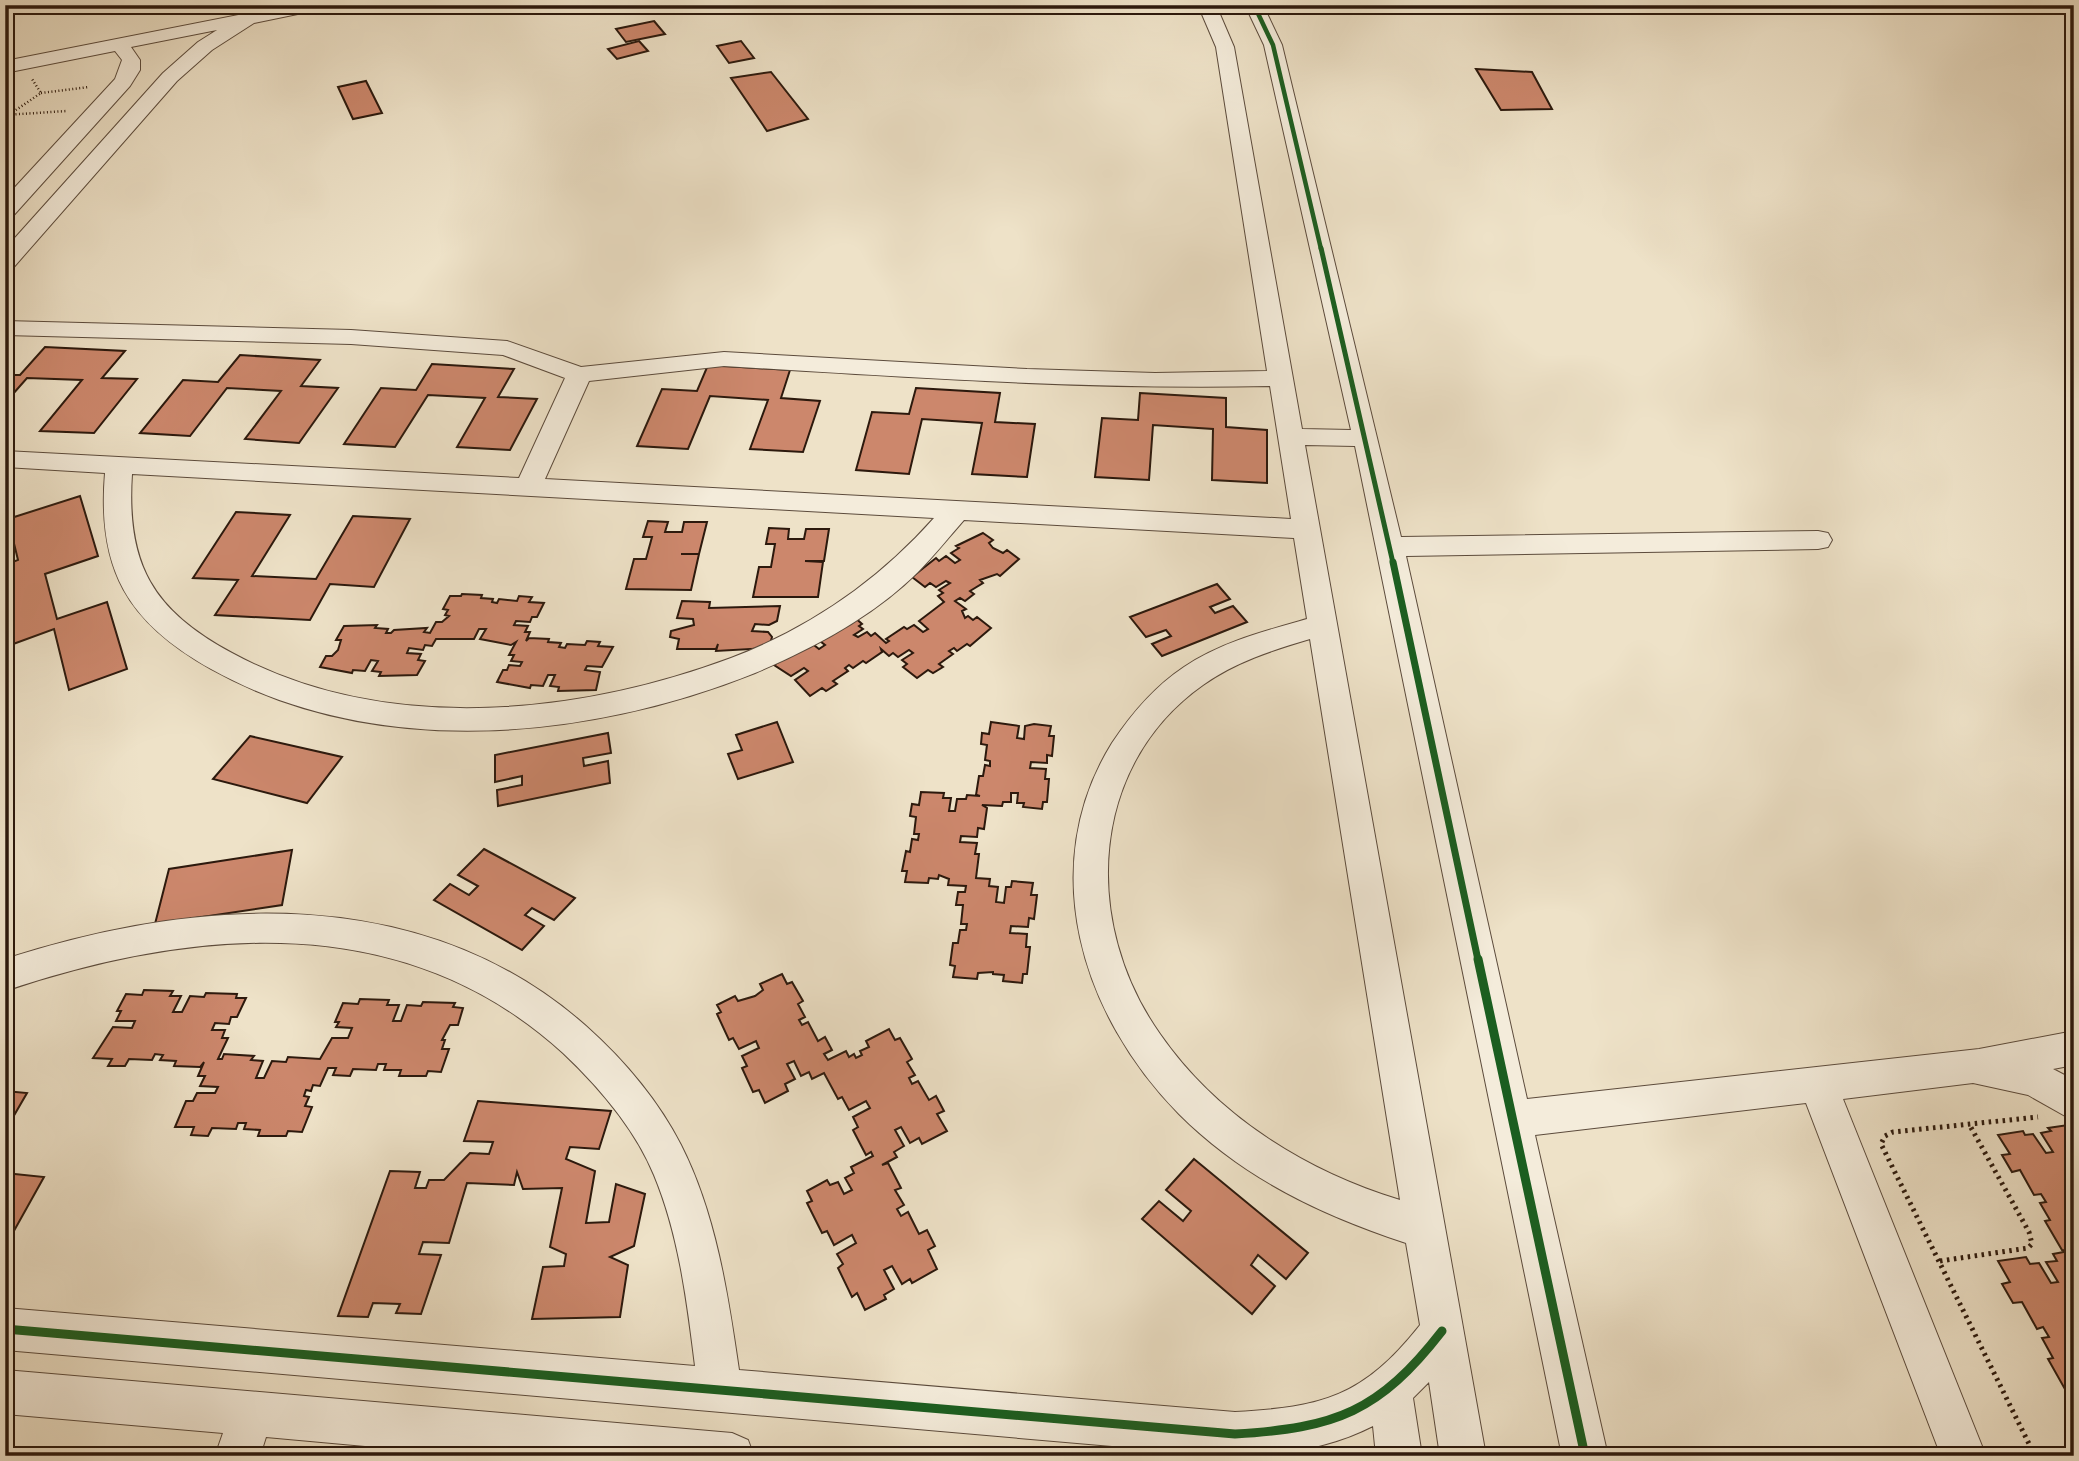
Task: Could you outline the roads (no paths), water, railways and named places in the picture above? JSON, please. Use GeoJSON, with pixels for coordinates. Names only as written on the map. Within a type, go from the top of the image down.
{"type":"FeatureCollection","features":[{"type":"Feature","properties":{"kind":"street"},"geometry":{"type":"LineString","coordinates":[[13,65],[317,5]]}},
{"type":"Feature","properties":{"kind":"street"},"geometry":{"type":"LineString","coordinates":[[1207,5],[1225,47],[1463,1456]]}},
{"type":"Feature","properties":{"kind":"street"},"geometry":{"type":"LineString","coordinates":[[1254,5],[1273,45],[1366,438],[1585,1456]]}},
{"type":"Feature","properties":{"kind":"street"},"geometry":{"type":"LineString","coordinates":[[5,263],[170,77],[205,46],[248,19]]}},
{"type":"Feature","properties":{"kind":"street"},"geometry":{"type":"LineString","coordinates":[[5,211],[123,82],[130,70],[131,60],[119,44]]}},
{"type":"Feature","properties":{"kind":"street"},"geometry":{"type":"LineString","coordinates":[[5,328],[351,337],[507,348],[579,375],[724,359],[1027,377],[1155,381],[1281,378]]}},
{"type":"Feature","properties":{"kind":"street"},"geometry":{"type":"LineString","coordinates":[[528,487],[579,375]]}},
{"type":"Feature","properties":{"kind":"street"},"geometry":{"type":"LineString","coordinates":[[1291,437],[1366,438]]}},
{"type":"Feature","properties":{"kind":"street"},"geometry":{"type":"LineString","coordinates":[[5,458],[1306,528]]}},
{"type":"Feature","properties":{"kind":"street"},"geometry":{"type":"LineString","coordinates":[[119,465],[114,522],[131,578],[172,630],[235,673],[320,703],[420,719],[530,717],[640,698],[744,665],[834,620],[906,566],[957,510]]}},
{"type":"Feature","properties":{"kind":"street"},"geometry":{"type":"LineString","coordinates":[[1388,547],[1818,540]]}},
{"type":"Feature","properties":{"kind":"street"},"geometry":{"type":"LineString","coordinates":[[1322,625],[1259,642],[1203,670],[1154,708],[1118,756],[1094,813],[1087,877],[1097,946],[1127,1017],[1177,1085],[1246,1147],[1330,1196],[1426,1229]]}},
{"type":"Feature","properties":{"kind":"street"},"geometry":{"type":"LineString","coordinates":[[5,975],[98,946],[205,928],[306,927],[400,942],[486,974],[561,1023],[625,1090],[674,1175],[706,1280],[719,1388]]}},
{"type":"Feature","properties":{"kind":"street"},"geometry":{"type":"LineString","coordinates":[[1512,1119],[1973,1066],[2074,1048]]}},
{"type":"Feature","properties":{"kind":"street"},"geometry":{"type":"LineString","coordinates":[[1973,1066],[2011,1071],[2052,1089],[2061,1110]]}},
{"type":"Feature","properties":{"kind":"street"},"geometry":{"type":"LineString","coordinates":[[1818,1084],[1964,1456]]}},
{"type":"Feature","properties":{"kind":"street"},"geometry":{"type":"LineString","coordinates":[[5,1329],[1235,1434],[1291,1432],[1343,1418],[1390,1391],[1419,1363],[1442,1331]]}},
{"type":"Feature","properties":{"kind":"street"},"geometry":{"type":"LineString","coordinates":[[1390,1391],[1399,1456]]}},
{"type":"Feature","properties":{"kind":"street"},"geometry":{"type":"LineString","coordinates":[[5,1392],[252,1414],[480,1445],[732,1456]]}},
{"type":"Feature","properties":{"kind":"street"},"geometry":{"type":"LineString","coordinates":[[237,1456],[252,1414]]}}]}
